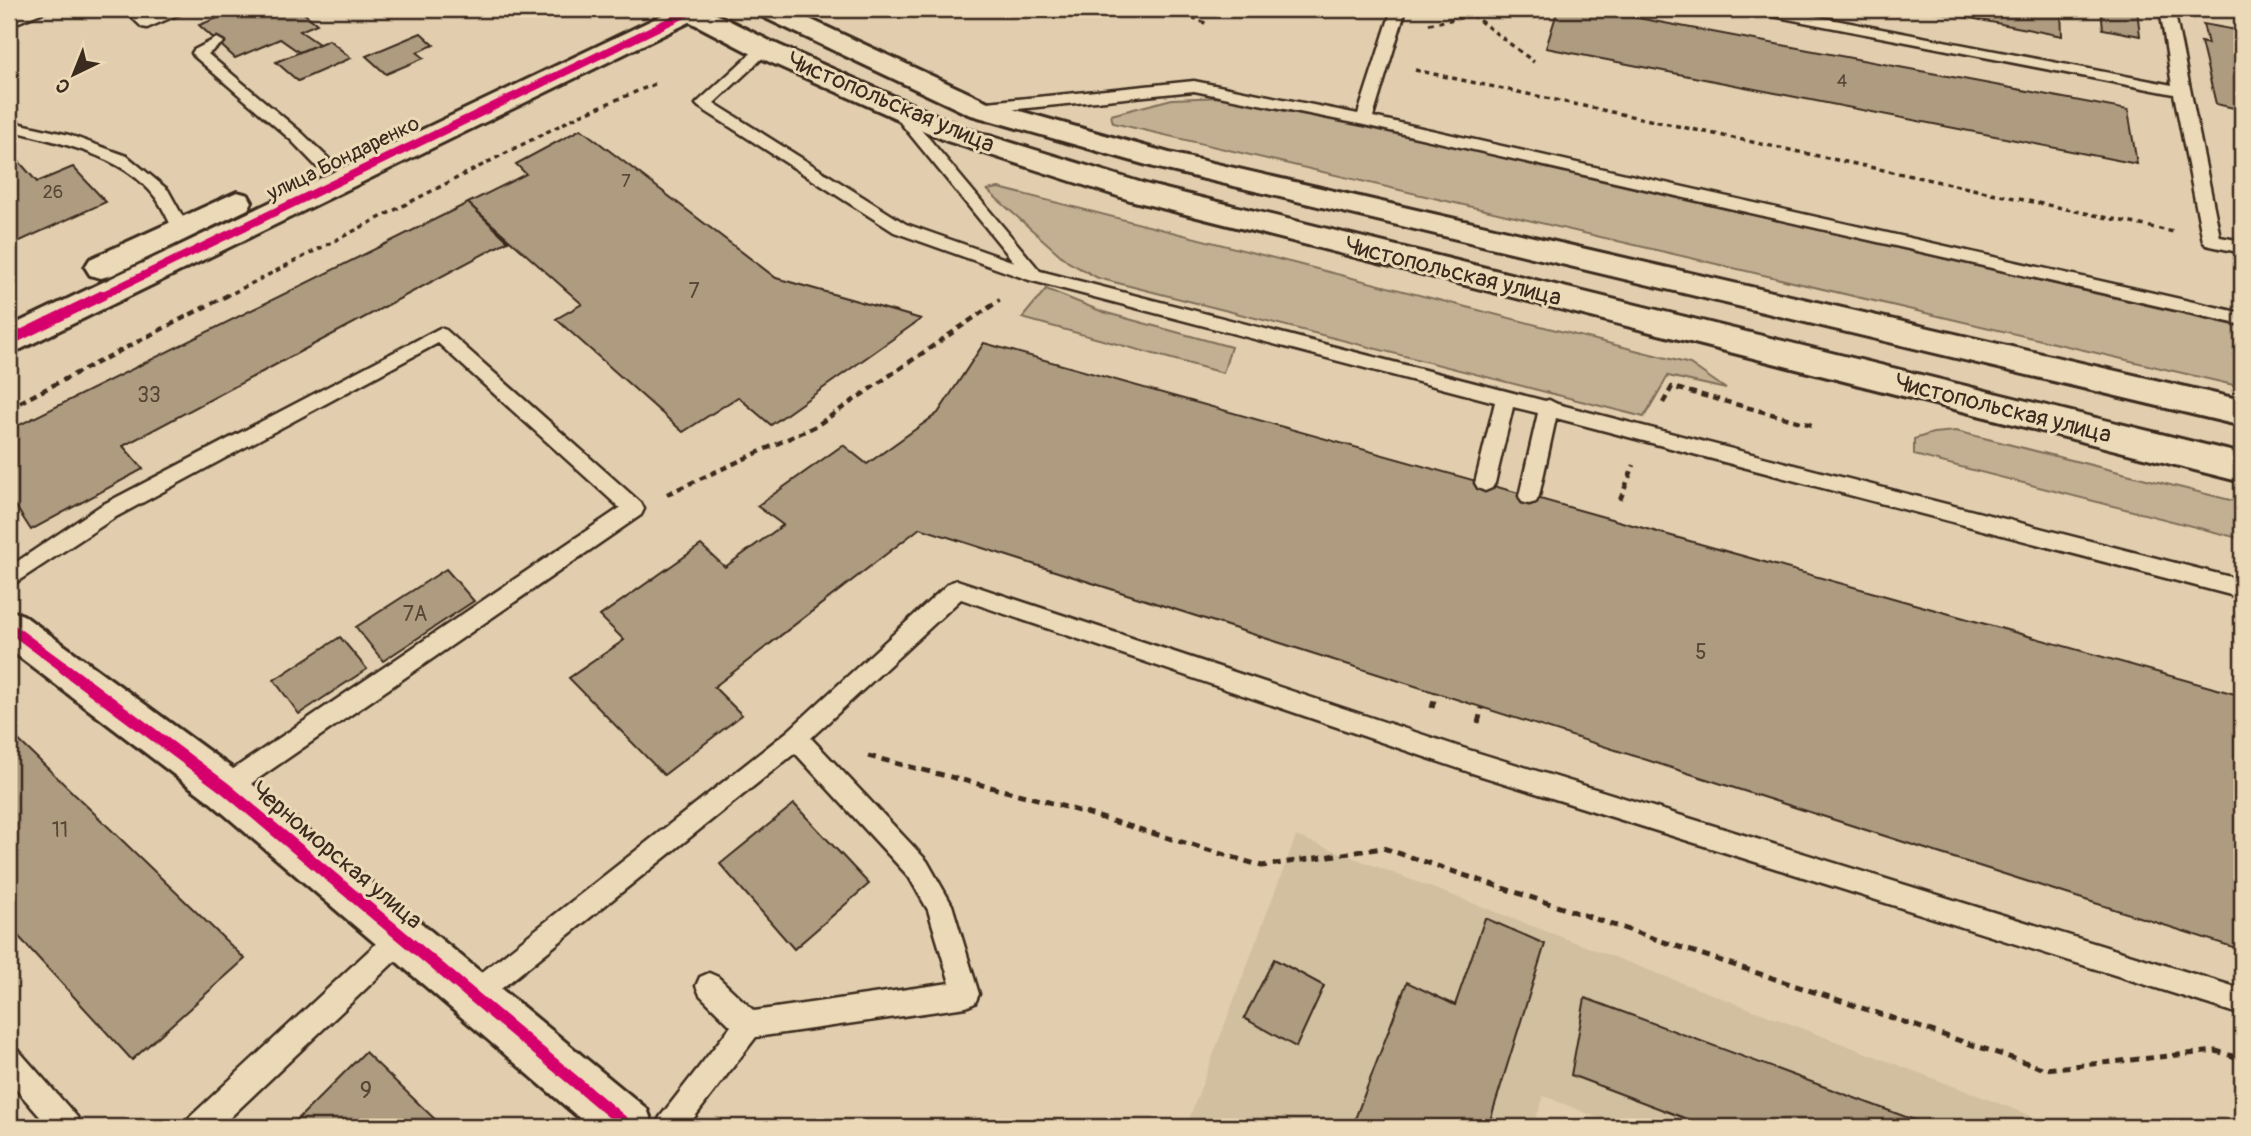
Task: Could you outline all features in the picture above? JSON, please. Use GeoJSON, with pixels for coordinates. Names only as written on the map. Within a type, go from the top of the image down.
{"type":"FeatureCollection","features":[{"type":"Feature","properties":{"kind":"main road","name":"улица Бондаренко"},"geometry":{"type":"LineString","coordinates":[[9,312],[180,228],[651,9]]}},
{"type":"Feature","properties":{"kind":"main road","name":"улица Бондаренко"},"geometry":{"type":"LineString","coordinates":[[9,341],[690,9]]}},
{"type":"Feature","properties":{"kind":"main road","name":"Чистопольская улица"},"geometry":{"type":"LineString","coordinates":[[690,9],[764,50],[957,135],[1141,193],[2242,468]]}},
{"type":"Feature","properties":{"kind":"main road","name":"Чистопольская улица"},"geometry":{"type":"LineString","coordinates":[[768,9],[978,108],[1164,161],[2242,413]]}},
{"type":"Feature","properties":{"kind":"main road","name":"Черноморская улица"},"geometry":{"type":"LineString","coordinates":[[9,627],[225,788],[629,1127]]}},
{"type":"Feature","properties":{"kind":"lane"},"geometry":{"type":"LineString","coordinates":[[9,22],[44,9]]}},
{"type":"Feature","properties":{"kind":"lane"},"geometry":{"type":"LineString","coordinates":[[130,9],[147,24],[184,9]]}},
{"type":"Feature","properties":{"kind":"lane"},"geometry":{"type":"LineString","coordinates":[[1364,120],[1399,9]]}},
{"type":"Feature","properties":{"kind":"lane"},"geometry":{"type":"LineString","coordinates":[[1757,9],[2180,91]]}},
{"type":"Feature","properties":{"kind":"lane"},"geometry":{"type":"LineString","coordinates":[[2166,9],[2180,91],[2212,241],[2242,247]]}},
{"type":"Feature","properties":{"kind":"lane"},"geometry":{"type":"LineString","coordinates":[[217,42],[200,53],[296,136],[323,163]]}},
{"type":"Feature","properties":{"kind":"lane"},"geometry":{"type":"LineString","coordinates":[[764,50],[704,104],[900,228],[1035,276],[1549,407],[2242,589]]}},
{"type":"Feature","properties":{"kind":"lane"},"geometry":{"type":"LineString","coordinates":[[978,108],[1194,86],[1364,120],[2242,319]]}},
{"type":"Feature","properties":{"kind":"lane"},"geometry":{"type":"LineString","coordinates":[[895,107],[1035,276]]}},
{"type":"Feature","properties":{"kind":"lane"},"geometry":{"type":"LineString","coordinates":[[9,121],[16,127],[63,138],[121,159],[162,194],[180,228]]}},
{"type":"Feature","properties":{"kind":"lane"},"geometry":{"type":"LineString","coordinates":[[9,578],[107,512],[440,334],[634,509],[225,788]]}},
{"type":"Feature","properties":{"kind":"lane"},"geometry":{"type":"LineString","coordinates":[[1485,484],[1506,396]]}},
{"type":"Feature","properties":{"kind":"lane"},"geometry":{"type":"LineString","coordinates":[[1529,495],[1549,407]]}},
{"type":"Feature","properties":{"kind":"lane"},"geometry":{"type":"LineString","coordinates":[[472,996],[796,738],[957,589],[1491,768],[2242,1002]]}},
{"type":"Feature","properties":{"kind":"lane"},"geometry":{"type":"LineString","coordinates":[[670,1127],[749,1025],[966,994],[939,905],[919,869],[796,738]]}},
{"type":"Feature","properties":{"kind":"lane"},"geometry":{"type":"LineString","coordinates":[[200,1127],[403,936]]}},
{"type":"Feature","properties":{"kind":"lane"},"geometry":{"type":"LineString","coordinates":[[709,986],[749,1025]]}},
{"type":"Feature","properties":{"kind":"lane"},"geometry":{"type":"LineString","coordinates":[[9,1061],[67,1127]]}},
{"type":"Feature","properties":{"kind":"path"},"geometry":{"type":"LineString","coordinates":[[1175,9],[1207,24]]}},
{"type":"Feature","properties":{"kind":"path"},"geometry":{"type":"LineString","coordinates":[[1464,9],[1534,62]]}},
{"type":"Feature","properties":{"kind":"path"},"geometry":{"type":"LineString","coordinates":[[1390,31],[1504,9]]}},
{"type":"Feature","properties":{"kind":"path"},"geometry":{"type":"LineString","coordinates":[[1382,63],[2212,241]]}},
{"type":"Feature","properties":{"kind":"path"},"geometry":{"type":"LineString","coordinates":[[9,408],[580,115],[657,83]]}},
{"type":"Feature","properties":{"kind":"path"},"geometry":{"type":"LineString","coordinates":[[634,509],[816,426],[1035,276]]}},
{"type":"Feature","properties":{"kind":"path"},"geometry":{"type":"LineString","coordinates":[[796,738],[1045,801],[1262,866],[1383,848],[2045,1069],[2216,1051],[2242,1059]]}},
{"type":"Feature","properties":{"kind":"shaded area"},"geometry":{"type":"Polygon","coordinates":[[[1223,97],[1278,106],[2242,327],[2242,387],[1113,123],[1111,115],[1172,99],[1223,97]]]}},
{"type":"Feature","properties":{"kind":"shaded area"},"geometry":{"type":"Polygon","coordinates":[[[999,188],[1690,364],[1726,389],[1668,376],[1644,417],[1098,278],[1068,262],[987,190],[999,188]]]}},
{"type":"Feature","properties":{"kind":"shaded area"},"geometry":{"type":"Polygon","coordinates":[[[1046,289],[1103,312],[1231,347],[1223,373],[1022,318],[1046,289]]]}},
{"type":"Feature","properties":{"kind":"shaded area"},"geometry":{"type":"Polygon","coordinates":[[[1956,431],[2242,503],[2242,539],[1914,455],[1914,439],[1933,433],[1956,431]]]}},
{"type":"Feature","properties":{"kind":"shaded area"},"geometry":{"type":"Polygon","coordinates":[[[1296,836],[2061,1127],[1621,1127],[1544,1096],[1533,1127],[1186,1127],[1296,836]]]}},
{"type":"Feature","properties":{"kind":"building"},"geometry":{"type":"Polygon","coordinates":[[[241,9],[299,9],[317,24],[300,31],[319,44],[299,52],[280,39],[235,58],[199,25],[241,9]]]}},
{"type":"Feature","properties":{"kind":"building"},"geometry":{"type":"Polygon","coordinates":[[[1558,9],[1590,9],[2128,110],[2137,164],[1546,48],[1558,9]]]}},
{"type":"Feature","properties":{"kind":"building"},"geometry":{"type":"Polygon","coordinates":[[[1924,9],[2061,9],[2062,36],[1924,9]]]}},
{"type":"Feature","properties":{"kind":"building"},"geometry":{"type":"Polygon","coordinates":[[[2101,9],[2137,9],[2140,36],[2103,29],[2101,9]]]}},
{"type":"Feature","properties":{"kind":"building"},"geometry":{"type":"Polygon","coordinates":[[[2203,24],[2242,31],[2242,133],[2234,108],[2216,104],[2201,42],[2208,44],[2203,24]]]}},
{"type":"Feature","properties":{"kind":"building"},"geometry":{"type":"Polygon","coordinates":[[[421,33],[434,45],[417,52],[424,58],[386,74],[366,56],[421,33]]]}},
{"type":"Feature","properties":{"kind":"building"},"geometry":{"type":"Polygon","coordinates":[[[329,40],[351,58],[298,81],[276,62],[329,40]]]}},
{"type":"Feature","properties":{"kind":"building"},"geometry":{"type":"Polygon","coordinates":[[[581,129],[776,278],[921,319],[771,425],[738,397],[683,432],[556,319],[582,304],[468,203],[526,174],[516,164],[581,129]]]}},
{"type":"Feature","properties":{"kind":"building"},"geometry":{"type":"Polygon","coordinates":[[[9,150],[37,182],[73,167],[106,202],[9,246],[9,150]]]}},
{"type":"Feature","properties":{"kind":"building"},"geometry":{"type":"Polygon","coordinates":[[[468,203],[508,241],[123,446],[143,469],[31,530],[9,496],[9,430],[468,203]]]}},
{"type":"Feature","properties":{"kind":"building"},"geometry":{"type":"Polygon","coordinates":[[[984,343],[2242,696],[2242,950],[920,528],[714,687],[742,715],[664,775],[569,678],[624,640],[600,616],[701,545],[725,567],[783,525],[757,506],[843,445],[867,464],[938,413],[984,343]]]}},
{"type":"Feature","properties":{"kind":"building"},"geometry":{"type":"Polygon","coordinates":[[[446,569],[474,601],[383,661],[356,627],[446,569]]]}},
{"type":"Feature","properties":{"kind":"building"},"geometry":{"type":"Polygon","coordinates":[[[340,637],[367,669],[299,714],[274,680],[340,637]]]}},
{"type":"Feature","properties":{"kind":"building"},"geometry":{"type":"Polygon","coordinates":[[[9,731],[245,959],[132,1060],[9,926],[9,731]]]}},
{"type":"Feature","properties":{"kind":"building"},"geometry":{"type":"Polygon","coordinates":[[[794,804],[869,884],[794,949],[720,864],[794,804]]]}},
{"type":"Feature","properties":{"kind":"building"},"geometry":{"type":"Polygon","coordinates":[[[1485,918],[1545,944],[1488,1127],[1352,1127],[1407,982],[1455,1005],[1485,918]]]}},
{"type":"Feature","properties":{"kind":"building"},"geometry":{"type":"Polygon","coordinates":[[[1274,959],[1324,986],[1296,1047],[1244,1018],[1274,959]]]}},
{"type":"Feature","properties":{"kind":"building"},"geometry":{"type":"Polygon","coordinates":[[[1585,998],[1933,1127],[1708,1127],[1571,1075],[1585,998]]]}},
{"type":"Feature","properties":{"kind":"building"},"geometry":{"type":"Polygon","coordinates":[[[365,1052],[443,1127],[290,1127],[365,1052]]]}},
{"type":"Feature","properties":{"kind":"cycle path"},"geometry":{"type":"LineString","coordinates":[[9,341],[695,9]]}},
{"type":"Feature","properties":{"kind":"cycle path"},"geometry":{"type":"LineString","coordinates":[[9,627],[225,788],[629,1127]]}}]}
